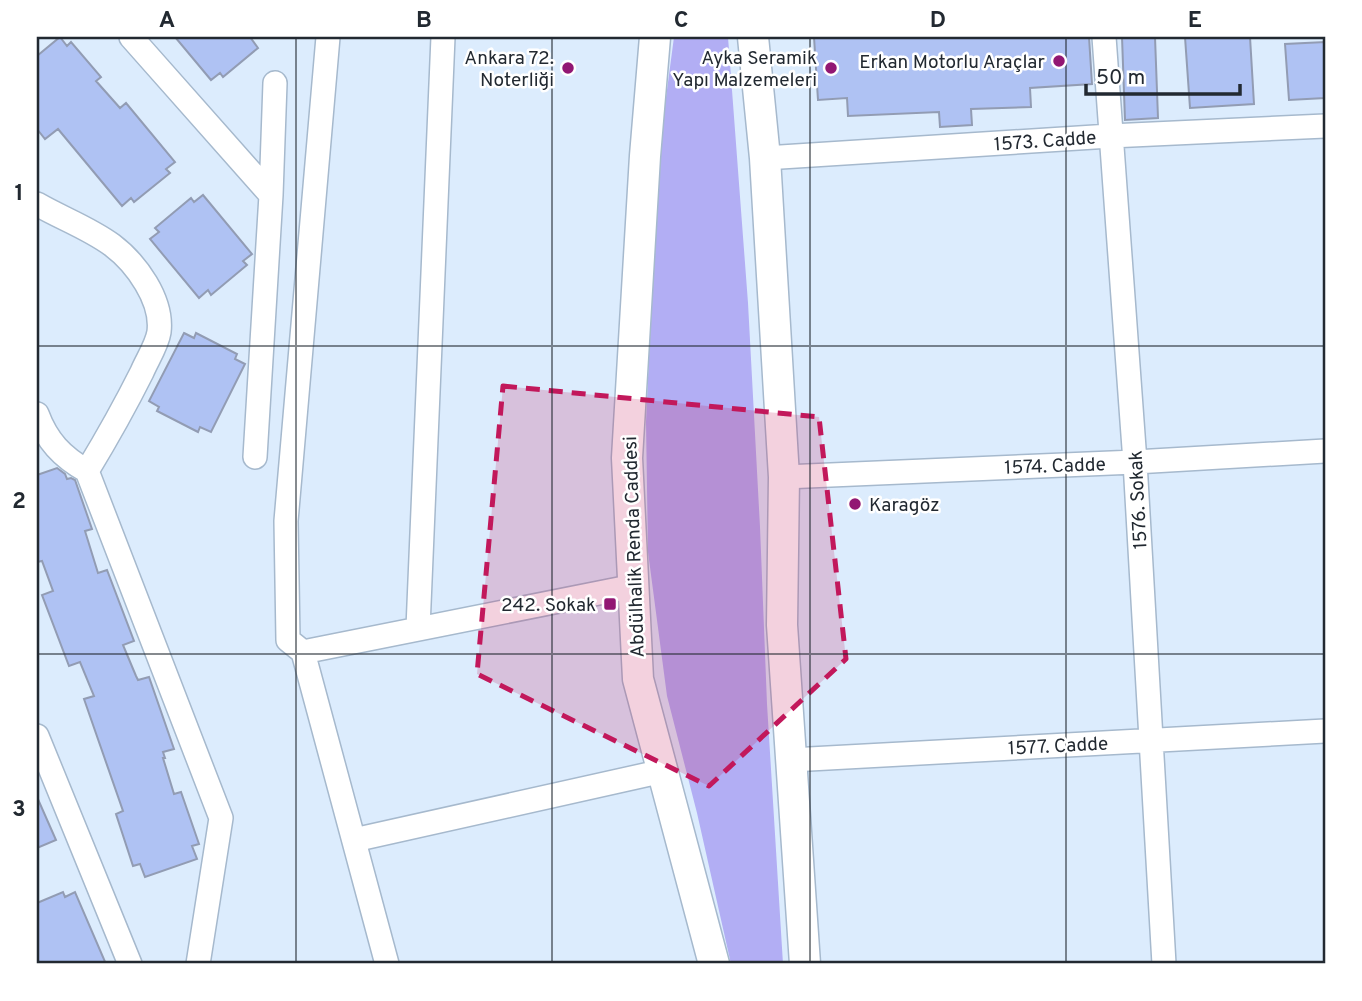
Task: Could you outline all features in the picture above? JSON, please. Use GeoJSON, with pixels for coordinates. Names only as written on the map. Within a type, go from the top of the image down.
{"type":"FeatureCollection","features":[{"type":"Feature","properties":{"kind":"main road","name":"Abdülhalik Renda Caddesi"},"geometry":{"type":"LineString","coordinates":[[656,37],[645,156],[627,458],[638,679],[714,964]]}},
{"type":"Feature","properties":{"kind":"main road"},"geometry":{"type":"LineString","coordinates":[[753,37],[765,158],[784,477],[782,625],[805,964]]}},
{"type":"Feature","properties":{"kind":"street"},"geometry":{"type":"LineString","coordinates":[[131,37],[271,195]]}},
{"type":"Feature","properties":{"kind":"street"},"geometry":{"type":"LineString","coordinates":[[328,37],[286,521],[288,640],[303,652],[387,964]]}},
{"type":"Feature","properties":{"kind":"street"},"geometry":{"type":"LineString","coordinates":[[418,628],[443,37]]}},
{"type":"Feature","properties":{"kind":"street","name":"1576. Sokak"},"geometry":{"type":"LineString","coordinates":[[1104,37],[1135,462],[1164,964]]}},
{"type":"Feature","properties":{"kind":"street"},"geometry":{"type":"LineString","coordinates":[[255,457],[275,83]]}},
{"type":"Feature","properties":{"kind":"street","name":"1573. Cadde"},"geometry":{"type":"LineString","coordinates":[[765,158],[1110,136],[1325,126]]}},
{"type":"Feature","properties":{"kind":"street"},"geometry":{"type":"LineString","coordinates":[[37,204],[113,246],[133,266],[151,294],[157,311],[159,332],[148,358],[115,425],[87,471]]}},
{"type":"Feature","properties":{"kind":"street"},"geometry":{"type":"LineString","coordinates":[[37,414],[51,443],[67,460],[87,471],[221,818],[198,964]]}},
{"type":"Feature","properties":{"kind":"street","name":"1574. Cadde"},"geometry":{"type":"LineString","coordinates":[[784,477],[1325,451]]}},
{"type":"Feature","properties":{"kind":"street"},"geometry":{"type":"LineString","coordinates":[[303,652],[634,586]]}},
{"type":"Feature","properties":{"kind":"street","name":"1577. Cadde"},"geometry":{"type":"LineString","coordinates":[[791,760],[1325,731]]}},
{"type":"Feature","properties":{"kind":"street"},"geometry":{"type":"LineString","coordinates":[[37,736],[130,964]]}},
{"type":"Feature","properties":{"kind":"street"},"geometry":{"type":"LineString","coordinates":[[354,840],[663,771]]}},
{"type":"Feature","properties":{"kind":"highlighted area"},"geometry":{"type":"Polygon","coordinates":[[[503,386],[819,417],[846,659],[709,786],[477,674],[503,386]]]}},
{"type":"Feature","properties":{"kind":"shaded area"},"geometry":{"type":"Polygon","coordinates":[[[674,37],[728,37],[748,303],[767,704],[783,964],[731,964],[667,696],[648,552],[646,422],[658,158],[674,37]]]}},
{"type":"Feature","properties":{"kind":"building"},"geometry":{"type":"Polygon","coordinates":[[[60,37],[67,46],[71,42],[101,77],[96,81],[120,108],[126,103],[175,162],[166,169],[170,173],[134,202],[131,198],[122,206],[58,129],[45,139],[37,129],[37,56],[60,37]]]}},
{"type":"Feature","properties":{"kind":"building"},"geometry":{"type":"Polygon","coordinates":[[[175,37],[250,37],[258,48],[223,77],[220,73],[211,80],[175,37]]]}},
{"type":"Feature","properties":{"kind":"building"},"geometry":{"type":"Polygon","coordinates":[[[814,37],[1089,37],[1092,84],[1030,88],[1031,107],[971,109],[972,125],[940,127],[939,112],[848,116],[847,98],[818,100],[814,37]]]}},
{"type":"Feature","properties":{"kind":"building"},"geometry":{"type":"Polygon","coordinates":[[[1122,37],[1155,37],[1158,118],[1125,120],[1122,37]]]}},
{"type":"Feature","properties":{"kind":"building"},"geometry":{"type":"Polygon","coordinates":[[[1185,37],[1250,37],[1254,104],[1190,108],[1185,37]]]}},
{"type":"Feature","properties":{"kind":"building"},"geometry":{"type":"Polygon","coordinates":[[[1325,42],[1325,98],[1289,100],[1285,44],[1325,42]]]}},
{"type":"Feature","properties":{"kind":"building"},"geometry":{"type":"Polygon","coordinates":[[[203,195],[252,254],[243,261],[247,265],[211,295],[208,290],[199,298],[150,239],[159,232],[155,228],[191,198],[194,202],[203,195]]]}},
{"type":"Feature","properties":{"kind":"building"},"geometry":{"type":"Polygon","coordinates":[[[184,333],[194,338],[196,333],[237,354],[235,359],[245,364],[211,432],[200,427],[198,432],[157,411],[159,407],[149,401],[184,333]]]}},
{"type":"Feature","properties":{"kind":"building"},"geometry":{"type":"Polygon","coordinates":[[[57,468],[67,479],[75,480],[92,529],[85,531],[98,573],[107,570],[134,641],[123,645],[136,676],[138,680],[149,677],[174,749],[163,752],[163,758],[174,794],[181,792],[199,844],[192,846],[197,859],[145,877],[140,864],[133,866],[116,814],[123,811],[84,699],[94,696],[80,662],[69,666],[42,595],[53,591],[42,561],[37,562],[37,475],[57,468]]]}},
{"type":"Feature","properties":{"kind":"building"},"geometry":{"type":"Polygon","coordinates":[[[37,797],[56,840],[37,848],[37,797]]]}},
{"type":"Feature","properties":{"kind":"building"},"geometry":{"type":"Polygon","coordinates":[[[63,892],[65,897],[75,892],[106,964],[37,964],[37,903],[63,892]]]}},
{"type":"Feature","properties":{"kind":"place","name":"Erkan Motorlu Araçlar"},"geometry":{"type":"Point","coordinates":[1059,61]}},
{"type":"Feature","properties":{"kind":"place","name":"Ankara 72. Noterliği"},"geometry":{"type":"Point","coordinates":[568,68]}},
{"type":"Feature","properties":{"kind":"place","name":"Ayka Seramik Yapı Malzemeleri"},"geometry":{"type":"Point","coordinates":[831,68]}},
{"type":"Feature","properties":{"kind":"place","name":"Karagöz"},"geometry":{"type":"Point","coordinates":[855,504]}},
{"type":"Feature","properties":{"kind":"place","name":"242. Sokak"},"geometry":{"type":"Point","coordinates":[610,604]}}]}
